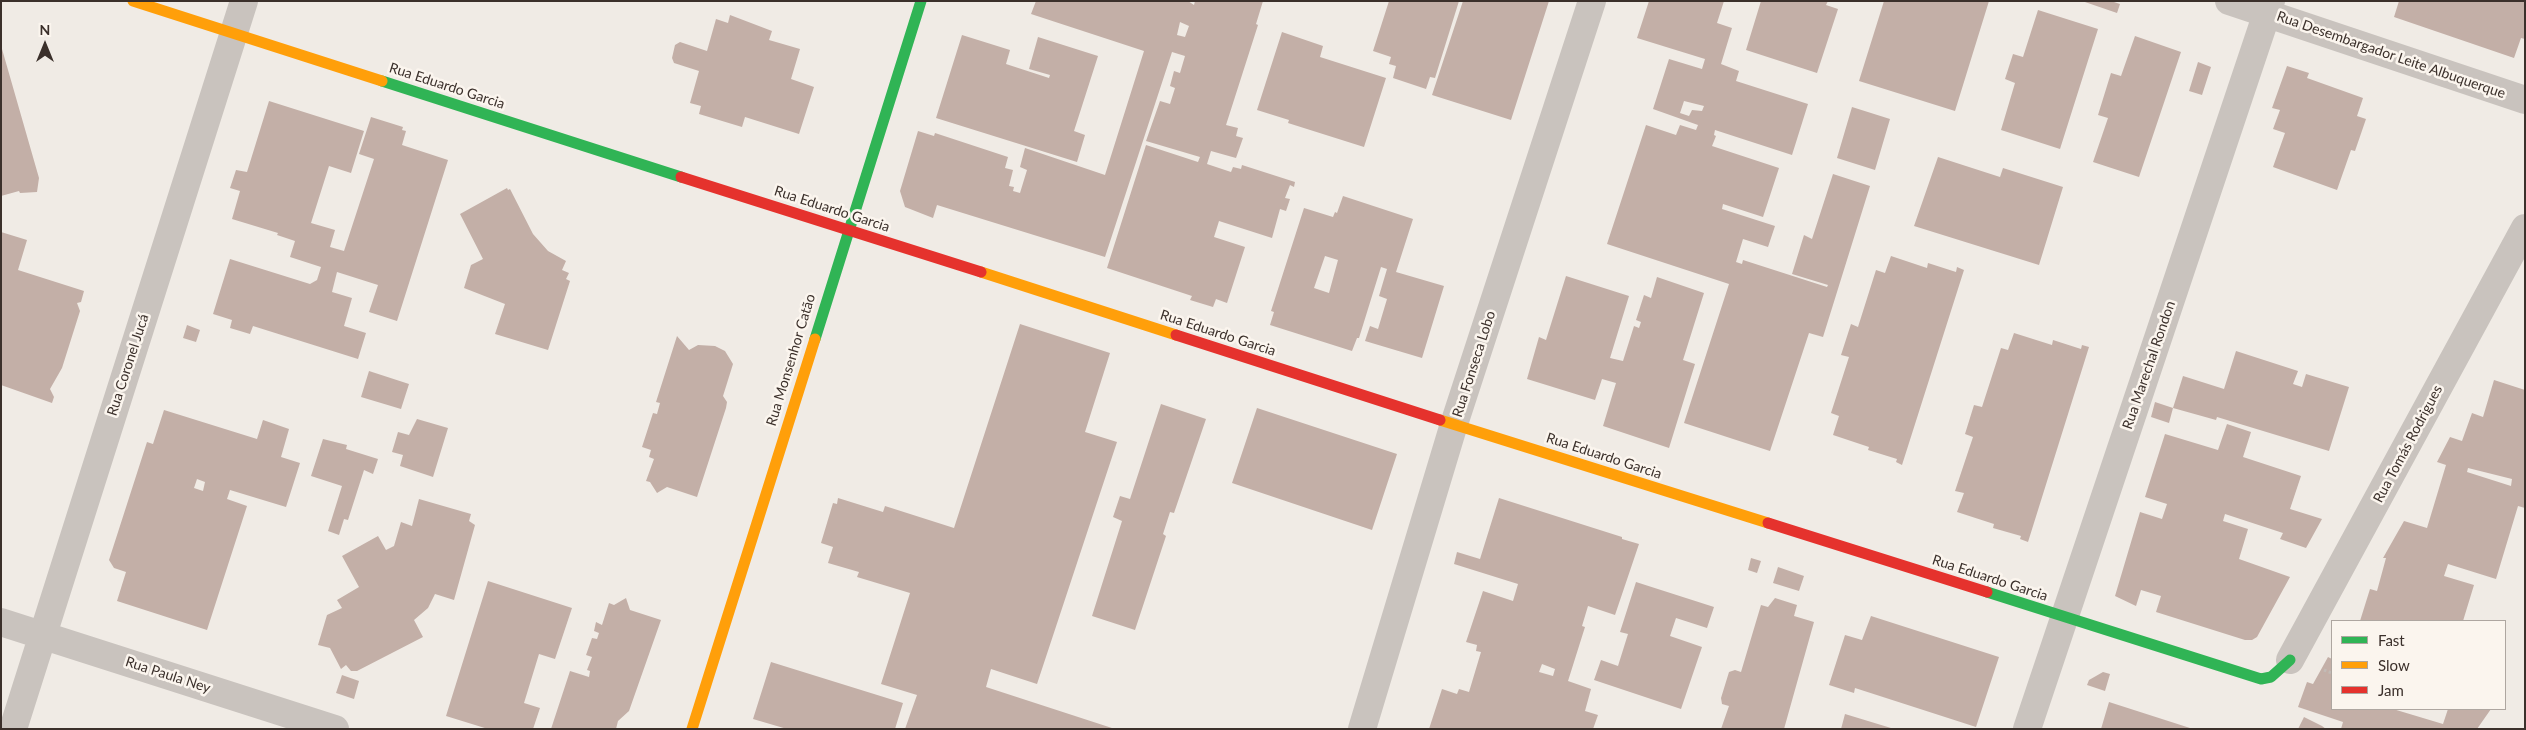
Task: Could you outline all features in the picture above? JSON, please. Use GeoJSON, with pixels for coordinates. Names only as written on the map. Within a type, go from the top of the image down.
{"type":"FeatureCollection","features":[{"type":"Feature","properties":{"kind":"main road","name":"Rua Eduardo Garcia"},"geometry":{"type":"LineString","coordinates":[[132,1],[1454,424],[2261,679],[2271,677],[2290,660]]}},
{"type":"Feature","properties":{"kind":"main road","name":"Rua Monsenhor Catão"},"geometry":{"type":"LineString","coordinates":[[692,729],[921,1]]}},
{"type":"Feature","properties":{"kind":"street","name":"Rua Coronel Jucá"},"geometry":{"type":"LineString","coordinates":[[13,729],[244,1]]}},
{"type":"Feature","properties":{"kind":"street","name":"Rua Fonseca Lobo"},"geometry":{"type":"LineString","coordinates":[[1362,729],[1454,424],[1592,1]]}},
{"type":"Feature","properties":{"kind":"street","name":"Rua Desembargador Leite Albuquerque"},"geometry":{"type":"LineString","coordinates":[[2229,1],[2270,7],[2525,100]]}},
{"type":"Feature","properties":{"kind":"street","name":"Rua Marechal Rondon"},"geometry":{"type":"LineString","coordinates":[[2028,729],[2270,7]]}},
{"type":"Feature","properties":{"kind":"street","name":"Rua Tomás Rodrigues"},"geometry":{"type":"LineString","coordinates":[[2290,660],[2525,228]]}},
{"type":"Feature","properties":{"kind":"street","name":"Rua Paula Ney"},"geometry":{"type":"LineString","coordinates":[[1,622],[335,729]]}},
{"type":"Feature","properties":{"kind":"building"},"geometry":{"type":"Polygon","coordinates":[[[1036,1],[1188,1],[1194,5],[1195,1],[1263,1],[1256,24],[1258,25],[1226,125],[1238,128],[1236,136],[1243,138],[1236,158],[1211,151],[1207,164],[1231,172],[1233,167],[1241,169],[1242,165],[1295,182],[1294,187],[1290,185],[1285,198],[1290,199],[1286,211],[1280,209],[1272,238],[1219,221],[1214,237],[1245,247],[1227,303],[1216,299],[1213,307],[1190,300],[1192,296],[1107,268],[1146,145],[1198,162],[1200,157],[1146,141],[1160,101],[1170,104],[1175,88],[1170,86],[1174,71],[1180,73],[1185,56],[1172,52],[1105,257],[937,205],[933,218],[905,207],[900,191],[918,131],[934,136],[935,133],[1008,157],[1005,168],[1013,170],[1009,186],[1014,187],[1013,191],[1020,193],[1027,170],[1020,167],[1025,148],[1105,175],[1144,51],[1031,14],[1036,1]],[[1180,22],[1177,35],[1185,37],[1189,26],[1180,22]]]}},
{"type":"Feature","properties":{"kind":"building"},"geometry":{"type":"Polygon","coordinates":[[[1389,1],[1459,1],[1435,78],[1430,77],[1426,89],[1393,78],[1396,66],[1389,64],[1391,57],[1373,51],[1389,1]]]}},
{"type":"Feature","properties":{"kind":"building"},"geometry":{"type":"Polygon","coordinates":[[[1463,1],[1549,1],[1511,120],[1432,95],[1463,1]]]}},
{"type":"Feature","properties":{"kind":"building"},"geometry":{"type":"Polygon","coordinates":[[[1649,1],[1724,1],[1717,23],[1732,28],[1721,64],[1739,71],[1736,81],[1808,104],[1792,155],[1715,130],[1714,135],[1716,136],[1712,146],[1779,168],[1763,217],[1723,204],[1722,209],[1775,226],[1768,247],[1743,239],[1736,262],[1742,264],[1743,260],[1827,287],[1828,285],[1792,274],[1804,235],[1812,239],[1833,174],[1870,186],[1823,337],[1809,333],[1770,451],[1684,423],[1729,284],[1607,244],[1646,125],[1676,135],[1680,125],[1696,130],[1698,125],[1653,109],[1669,59],[1702,69],[1705,59],[1637,38],[1649,1]],[[1684,101],[1680,113],[1689,116],[1692,110],[1702,111],[1704,106],[1684,101]]]}},
{"type":"Feature","properties":{"kind":"building"},"geometry":{"type":"Polygon","coordinates":[[[1761,1],[1828,1],[1826,5],[1838,9],[1817,73],[1746,50],[1761,1]]]}},
{"type":"Feature","properties":{"kind":"building"},"geometry":{"type":"Polygon","coordinates":[[[1884,1],[1989,1],[1955,111],[1859,81],[1884,1]]]}},
{"type":"Feature","properties":{"kind":"building"},"geometry":{"type":"Polygon","coordinates":[[[2082,1],[2111,1],[2120,4],[2117,13],[2082,1]]]}},
{"type":"Feature","properties":{"kind":"building"},"geometry":{"type":"Polygon","coordinates":[[[2399,1],[2525,1],[2525,39],[2521,38],[2514,58],[2394,17],[2399,1]]]}},
{"type":"Feature","properties":{"kind":"building"},"geometry":{"type":"Polygon","coordinates":[[[2038,10],[2098,29],[2060,149],[2001,130],[2015,83],[2005,79],[2013,54],[2023,57],[2038,10]]]}},
{"type":"Feature","properties":{"kind":"building"},"geometry":{"type":"Polygon","coordinates":[[[730,15],[772,31],[769,40],[800,49],[791,79],[814,87],[799,134],[745,117],[742,127],[699,114],[701,106],[690,103],[699,71],[674,63],[672,58],[675,45],[680,42],[707,51],[716,19],[728,23],[730,15]]]}},
{"type":"Feature","properties":{"kind":"building"},"geometry":{"type":"Polygon","coordinates":[[[1282,32],[1323,46],[1320,57],[1386,78],[1364,147],[1288,123],[1289,120],[1257,110],[1282,32]]]}},
{"type":"Feature","properties":{"kind":"building"},"geometry":{"type":"Polygon","coordinates":[[[962,35],[1010,50],[1006,64],[1049,78],[1050,75],[1029,69],[1038,37],[1098,56],[1074,131],[1085,135],[1077,162],[936,118],[962,35]]]}},
{"type":"Feature","properties":{"kind":"building"},"geometry":{"type":"Polygon","coordinates":[[[2135,36],[2181,52],[2139,177],[2093,162],[2108,118],[2098,115],[2111,73],[2121,76],[2135,36]]]}},
{"type":"Feature","properties":{"kind":"building"},"geometry":{"type":"Polygon","coordinates":[[[2,49],[39,178],[37,192],[20,193],[19,191],[1,196],[2,49]]]}},
{"type":"Feature","properties":{"kind":"building"},"geometry":{"type":"Polygon","coordinates":[[[2198,62],[2211,67],[2202,95],[2189,91],[2198,62]]]}},
{"type":"Feature","properties":{"kind":"building"},"geometry":{"type":"Polygon","coordinates":[[[2287,66],[2309,73],[2307,78],[2363,98],[2357,116],[2366,119],[2355,151],[2351,150],[2337,190],[2273,167],[2285,133],[2273,129],[2280,110],[2272,108],[2287,66]]]}},
{"type":"Feature","properties":{"kind":"building"},"geometry":{"type":"Polygon","coordinates":[[[269,101],[364,131],[351,173],[329,166],[311,223],[335,230],[330,247],[344,251],[374,159],[359,154],[371,117],[403,127],[402,130],[406,131],[402,145],[448,160],[397,321],[369,312],[378,285],[337,272],[332,292],[352,298],[344,326],[366,333],[358,359],[253,326],[250,334],[230,328],[232,320],[213,314],[230,259],[310,284],[317,280],[321,267],[290,257],[295,241],[277,235],[278,233],[232,219],[240,191],[230,188],[236,170],[247,172],[269,101]]]}},
{"type":"Feature","properties":{"kind":"building"},"geometry":{"type":"Polygon","coordinates":[[[1852,107],[1890,119],[1875,170],[1837,158],[1852,107]]]}},
{"type":"Feature","properties":{"kind":"building"},"geometry":{"type":"Polygon","coordinates":[[[1938,157],[2000,177],[2003,168],[2063,187],[2039,265],[1914,226],[1938,157]]]}},
{"type":"Feature","properties":{"kind":"building"},"geometry":{"type":"Polygon","coordinates":[[[507,188],[508,190],[510,189],[533,234],[548,251],[566,261],[562,270],[569,273],[566,279],[570,281],[548,350],[495,334],[505,304],[464,288],[471,265],[483,259],[460,214],[507,188]]]}},
{"type":"Feature","properties":{"kind":"building"},"geometry":{"type":"Polygon","coordinates":[[[1343,196],[1413,219],[1396,272],[1444,286],[1422,358],[1365,341],[1370,326],[1378,329],[1387,299],[1379,296],[1387,269],[1381,267],[1359,338],[1357,338],[1352,351],[1270,325],[1274,312],[1271,311],[1304,208],[1333,217],[1335,212],[1337,213],[1343,196]],[[1325,256],[1314,288],[1329,293],[1338,260],[1325,256]]]}},
{"type":"Feature","properties":{"kind":"building"},"geometry":{"type":"Polygon","coordinates":[[[1,232],[27,240],[18,270],[84,291],[81,302],[77,303],[80,311],[62,368],[50,389],[54,397],[52,403],[1,385],[1,232]]]}},
{"type":"Feature","properties":{"kind":"building"},"geometry":{"type":"Polygon","coordinates":[[[1891,256],[1927,268],[1928,263],[1956,272],[1957,267],[1964,270],[1902,465],[1896,462],[1897,459],[1868,450],[1869,447],[1833,435],[1839,416],[1831,413],[1849,357],[1841,355],[1851,324],[1858,327],[1876,270],[1885,273],[1891,256]]]}},
{"type":"Feature","properties":{"kind":"building"},"geometry":{"type":"Polygon","coordinates":[[[1566,276],[1629,296],[1610,358],[1623,361],[1634,326],[1639,328],[1641,322],[1636,320],[1644,295],[1651,298],[1657,277],[1704,293],[1683,360],[1695,364],[1669,448],[1603,426],[1616,383],[1602,379],[1595,400],[1527,379],[1539,337],[1546,340],[1566,276]]]}},
{"type":"Feature","properties":{"kind":"building"},"geometry":{"type":"Polygon","coordinates":[[[1020,324],[1110,353],[1085,432],[1117,442],[1037,684],[991,669],[986,687],[1115,729],[905,729],[917,695],[881,684],[910,593],[857,577],[859,572],[828,563],[833,547],[821,543],[833,503],[837,504],[838,498],[883,512],[885,506],[954,528],[1020,324]]]}},
{"type":"Feature","properties":{"kind":"building"},"geometry":{"type":"Polygon","coordinates":[[[187,325],[200,330],[196,342],[183,338],[187,325]]]}},
{"type":"Feature","properties":{"kind":"building"},"geometry":{"type":"Polygon","coordinates":[[[2014,333],[2052,345],[2053,340],[2081,349],[2082,345],[2089,347],[2028,542],[2020,539],[2021,536],[1993,528],[1994,524],[1957,512],[1964,493],[1955,491],[1973,437],[1965,434],[1974,405],[1982,407],[2001,348],[2008,350],[2014,333]]]}},
{"type":"Feature","properties":{"kind":"building"},"geometry":{"type":"Polygon","coordinates":[[[677,336],[689,350],[698,345],[715,346],[725,351],[733,364],[723,396],[727,402],[726,408],[697,497],[667,487],[657,493],[650,482],[646,481],[654,459],[649,457],[651,450],[642,447],[653,413],[657,414],[660,403],[656,402],[677,336]]]}},
{"type":"Feature","properties":{"kind":"building"},"geometry":{"type":"Polygon","coordinates":[[[2236,351],[2298,371],[2293,384],[2302,387],[2306,374],[2349,387],[2329,451],[2217,417],[2216,420],[2173,408],[2183,376],[2224,389],[2236,351]]]}},
{"type":"Feature","properties":{"kind":"building"},"geometry":{"type":"Polygon","coordinates":[[[369,371],[409,384],[401,409],[361,397],[369,371]]]}},
{"type":"Feature","properties":{"kind":"building"},"geometry":{"type":"Polygon","coordinates":[[[2494,380],[2525,390],[2525,508],[2518,506],[2496,579],[2448,564],[2444,576],[2474,585],[2463,620],[2360,620],[2370,589],[2377,591],[2386,558],[2383,558],[2404,521],[2427,528],[2446,465],[2437,462],[2450,437],[2462,441],[2472,413],[2483,417],[2494,380]],[[2468,468],[2467,472],[2511,486],[2512,479],[2468,468]]]}},
{"type":"Feature","properties":{"kind":"building"},"geometry":{"type":"Polygon","coordinates":[[[2155,402],[2173,408],[2169,423],[2151,417],[2155,402]]]}},
{"type":"Feature","properties":{"kind":"building"},"geometry":{"type":"Polygon","coordinates":[[[1161,404],[1206,419],[1174,513],[1170,512],[1163,534],[1166,536],[1135,630],[1092,616],[1122,521],[1113,517],[1120,496],[1130,499],[1161,404]]]}},
{"type":"Feature","properties":{"kind":"building"},"geometry":{"type":"Polygon","coordinates":[[[1257,408],[1397,454],[1372,530],[1232,483],[1257,408]]]}},
{"type":"Feature","properties":{"kind":"building"},"geometry":{"type":"Polygon","coordinates":[[[164,410],[257,439],[263,420],[289,429],[281,457],[300,463],[286,507],[230,490],[227,499],[247,506],[207,630],[117,601],[126,572],[114,568],[109,560],[147,442],[153,444],[164,410]],[[197,479],[194,488],[203,491],[205,482],[197,479]]]}},
{"type":"Feature","properties":{"kind":"building"},"geometry":{"type":"Polygon","coordinates":[[[417,419],[448,428],[433,477],[400,466],[403,455],[392,452],[398,432],[409,435],[417,419]]]}},
{"type":"Feature","properties":{"kind":"building"},"geometry":{"type":"Polygon","coordinates":[[[2227,424],[2251,432],[2243,457],[2301,476],[2290,509],[2322,519],[2306,548],[2280,539],[2283,533],[2225,514],[2223,521],[2248,529],[2239,559],[2290,577],[2257,637],[2252,640],[2245,640],[2156,612],[2161,596],[2141,590],[2136,606],[2115,596],[2140,512],[2162,519],[2167,504],[2145,497],[2165,434],[2218,450],[2227,424]]]}},
{"type":"Feature","properties":{"kind":"building"},"geometry":{"type":"Polygon","coordinates":[[[323,439],[347,445],[346,449],[378,459],[373,474],[364,470],[348,520],[344,519],[339,535],[328,531],[342,486],[311,476],[323,439]]]}},
{"type":"Feature","properties":{"kind":"building"},"geometry":{"type":"Polygon","coordinates":[[[1499,498],[1639,544],[1615,615],[1588,606],[1582,626],[1585,627],[1568,681],[1591,689],[1585,711],[1598,715],[1593,729],[1429,729],[1442,689],[1457,694],[1459,689],[1469,692],[1481,652],[1476,651],[1477,645],[1466,642],[1483,591],[1513,601],[1518,584],[1454,564],[1457,552],[1480,559],[1499,498]],[[1542,664],[1539,672],[1553,676],[1555,669],[1542,664]]]}},
{"type":"Feature","properties":{"kind":"building"},"geometry":{"type":"Polygon","coordinates":[[[419,499],[471,514],[469,521],[475,525],[454,600],[435,594],[428,608],[414,620],[423,637],[357,671],[351,671],[346,665],[341,669],[330,648],[318,645],[327,615],[342,608],[337,600],[359,587],[342,556],[378,536],[386,550],[394,546],[401,522],[412,526],[419,499]]]}},
{"type":"Feature","properties":{"kind":"building"},"geometry":{"type":"Polygon","coordinates":[[[1751,558],[1761,561],[1757,573],[1748,570],[1751,558]]]}},
{"type":"Feature","properties":{"kind":"building"},"geometry":{"type":"Polygon","coordinates":[[[1778,567],[1804,576],[1799,591],[1773,583],[1778,567]]]}},
{"type":"Feature","properties":{"kind":"building"},"geometry":{"type":"Polygon","coordinates":[[[488,581],[572,608],[555,659],[539,654],[524,703],[540,708],[533,729],[488,729],[446,716],[488,581]]]}},
{"type":"Feature","properties":{"kind":"building"},"geometry":{"type":"Polygon","coordinates":[[[1636,582],[1714,607],[1707,628],[1676,618],[1670,636],[1702,647],[1681,709],[1594,680],[1601,660],[1618,666],[1628,634],[1620,632],[1636,582]]]}},
{"type":"Feature","properties":{"kind":"building"},"geometry":{"type":"Polygon","coordinates":[[[626,598],[630,610],[661,620],[629,711],[618,721],[616,729],[551,729],[570,671],[589,677],[590,671],[587,670],[592,657],[586,655],[592,638],[597,639],[599,633],[594,631],[596,622],[602,625],[609,603],[614,605],[626,598]]]}},
{"type":"Feature","properties":{"kind":"building"},"geometry":{"type":"Polygon","coordinates":[[[1775,598],[1797,605],[1794,616],[1814,622],[1784,729],[1721,729],[1729,706],[1722,704],[1721,698],[1729,672],[1735,670],[1741,672],[1761,605],[1768,607],[1775,598]]]}},
{"type":"Feature","properties":{"kind":"building"},"geometry":{"type":"Polygon","coordinates":[[[1871,616],[1999,657],[1976,727],[1855,688],[1854,693],[1829,685],[1845,635],[1862,640],[1871,616]]]}},
{"type":"Feature","properties":{"kind":"building"},"geometry":{"type":"Polygon","coordinates":[[[2328,657],[2331,658],[2331,710],[2396,710],[2443,724],[2448,710],[2490,710],[2477,729],[2341,729],[2343,722],[2298,707],[2307,682],[2313,684],[2328,657]]]}},
{"type":"Feature","properties":{"kind":"building"},"geometry":{"type":"Polygon","coordinates":[[[771,662],[903,703],[895,729],[787,729],[753,719],[771,662]]]}},
{"type":"Feature","properties":{"kind":"building"},"geometry":{"type":"Polygon","coordinates":[[[2103,672],[2110,674],[2105,691],[2087,685],[2089,680],[2103,672]]]}},
{"type":"Feature","properties":{"kind":"building"},"geometry":{"type":"Polygon","coordinates":[[[342,675],[359,681],[354,699],[336,693],[342,675]]]}},
{"type":"Feature","properties":{"kind":"building"},"geometry":{"type":"Polygon","coordinates":[[[2109,702],[2190,728],[2190,729],[2101,729],[2109,702]]]}},
{"type":"Feature","properties":{"kind":"building"},"geometry":{"type":"Polygon","coordinates":[[[1845,714],[1891,728],[1891,729],[1841,729],[1845,714]]]}},
{"type":"Feature","properties":{"kind":"building"},"geometry":{"type":"Polygon","coordinates":[[[2304,717],[2322,726],[2326,729],[2298,729],[2304,717]]]}},
{"type":"Feature","properties":{"kind":"traffic: fast"},"geometry":{"type":"LineString","coordinates":[[815,339],[921,1]]}},
{"type":"Feature","properties":{"kind":"traffic: fast"},"geometry":{"type":"LineString","coordinates":[[382,81],[681,177]]}},
{"type":"Feature","properties":{"kind":"traffic: fast"},"geometry":{"type":"LineString","coordinates":[[1987,592],[2261,679],[2271,677],[2290,660]]}},
{"type":"Feature","properties":{"kind":"traffic: slow"},"geometry":{"type":"LineString","coordinates":[[133,1],[382,81]]}},
{"type":"Feature","properties":{"kind":"traffic: slow"},"geometry":{"type":"LineString","coordinates":[[981,272],[1176,335]]}},
{"type":"Feature","properties":{"kind":"traffic: slow"},"geometry":{"type":"LineString","coordinates":[[692,729],[815,339]]}},
{"type":"Feature","properties":{"kind":"traffic: slow"},"geometry":{"type":"LineString","coordinates":[[1440,420],[1768,523]]}},
{"type":"Feature","properties":{"kind":"traffic: jam"},"geometry":{"type":"LineString","coordinates":[[681,177],[981,272]]}},
{"type":"Feature","properties":{"kind":"traffic: jam"},"geometry":{"type":"LineString","coordinates":[[1176,335],[1440,420]]}},
{"type":"Feature","properties":{"kind":"traffic: jam"},"geometry":{"type":"LineString","coordinates":[[1768,523],[1987,592]]}}]}
